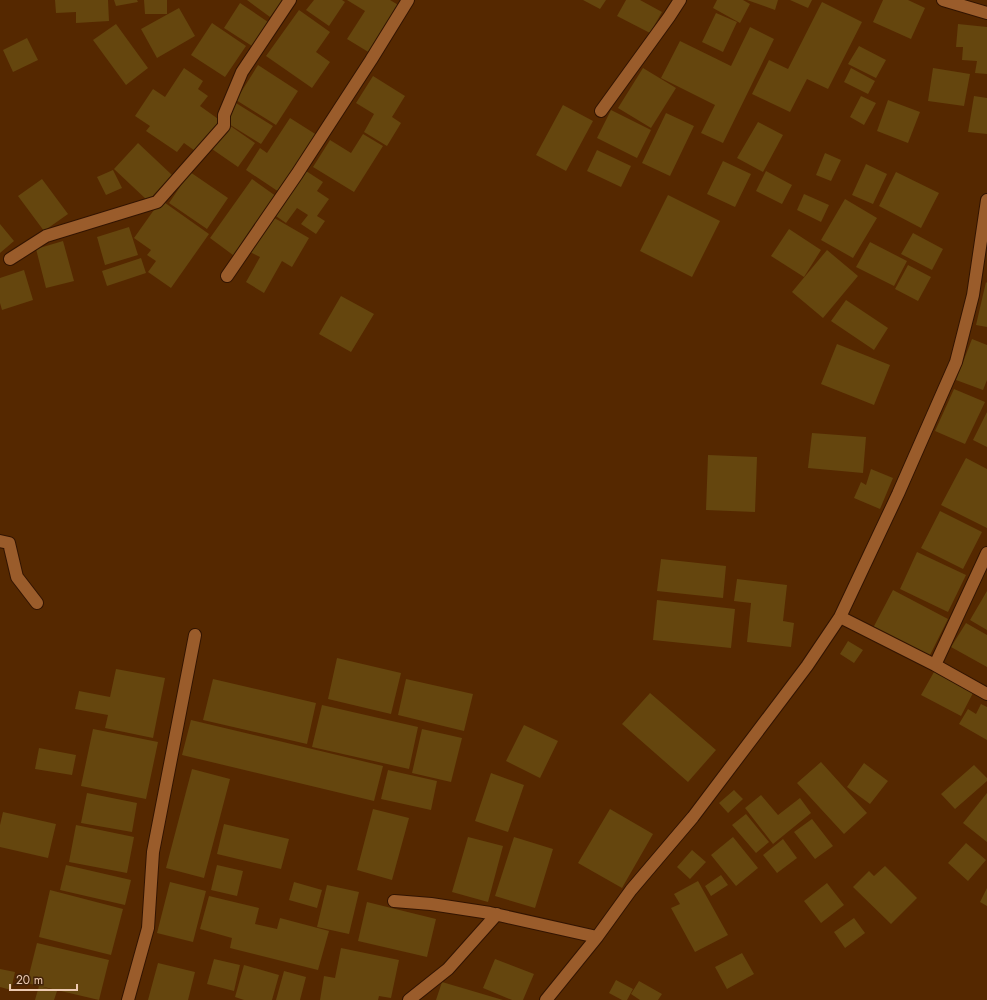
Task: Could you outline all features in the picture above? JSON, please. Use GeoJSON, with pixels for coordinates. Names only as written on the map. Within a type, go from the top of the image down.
{"type":"FeatureCollection","features":[{"type":"Feature","properties":{"kind":"street"},"geometry":{"type":"LineString","coordinates":[[10,259],[46,236],[157,202],[224,126],[224,115],[242,72],[290,0]]}},
{"type":"Feature","properties":{"kind":"street"},"geometry":{"type":"LineString","coordinates":[[227,276],[297,174],[372,60],[408,0]]}},
{"type":"Feature","properties":{"kind":"street"},"geometry":{"type":"LineString","coordinates":[[601,111],[680,0]]}},
{"type":"Feature","properties":{"kind":"street"},"geometry":{"type":"LineString","coordinates":[[943,0],[987,13]]}},
{"type":"Feature","properties":{"kind":"street"},"geometry":{"type":"LineString","coordinates":[[546,1000],[597,937],[632,890],[693,817],[807,666],[840,617],[898,494],[956,362],[973,295],[987,200]]}},
{"type":"Feature","properties":{"kind":"street"},"geometry":{"type":"LineString","coordinates":[[0,541],[8,543],[17,577],[37,603]]}},
{"type":"Feature","properties":{"kind":"street"},"geometry":{"type":"LineString","coordinates":[[935,665],[984,569],[987,553]]}},
{"type":"Feature","properties":{"kind":"street"},"geometry":{"type":"LineString","coordinates":[[840,617],[935,665],[987,694]]}},
{"type":"Feature","properties":{"kind":"street"},"geometry":{"type":"LineString","coordinates":[[128,1000],[148,928],[153,852],[195,635]]}},
{"type":"Feature","properties":{"kind":"street"},"geometry":{"type":"LineString","coordinates":[[394,901],[431,904],[497,914],[597,937]]}},
{"type":"Feature","properties":{"kind":"street"},"geometry":{"type":"LineString","coordinates":[[409,1000],[448,969],[497,914]]}},
{"type":"Feature","properties":{"kind":"building"},"geometry":{"type":"Polygon","coordinates":[[[55,0],[108,0],[109,21],[76,23],[76,12],[56,13],[55,0]]]}},
{"type":"Feature","properties":{"kind":"building"},"geometry":{"type":"Polygon","coordinates":[[[114,0],[137,0],[138,2],[116,6],[114,0]]]}},
{"type":"Feature","properties":{"kind":"building"},"geometry":{"type":"Polygon","coordinates":[[[144,0],[167,0],[167,14],[145,14],[144,0]]]}},
{"type":"Feature","properties":{"kind":"building"},"geometry":{"type":"Polygon","coordinates":[[[247,0],[283,0],[270,17],[247,0]]]}},
{"type":"Feature","properties":{"kind":"building"},"geometry":{"type":"Polygon","coordinates":[[[314,0],[342,0],[345,2],[329,26],[306,10],[314,0]]]}},
{"type":"Feature","properties":{"kind":"building"},"geometry":{"type":"Polygon","coordinates":[[[347,0],[390,0],[400,6],[370,53],[347,39],[365,11],[347,0]]]}},
{"type":"Feature","properties":{"kind":"building"},"geometry":{"type":"Polygon","coordinates":[[[583,0],[606,0],[600,9],[583,0]]]}},
{"type":"Feature","properties":{"kind":"building"},"geometry":{"type":"Polygon","coordinates":[[[626,0],[640,0],[662,12],[650,33],[617,16],[626,0]]]}},
{"type":"Feature","properties":{"kind":"building"},"geometry":{"type":"Polygon","coordinates":[[[717,0],[743,0],[750,4],[740,23],[713,8],[717,0]]]}},
{"type":"Feature","properties":{"kind":"building"},"geometry":{"type":"Polygon","coordinates":[[[747,0],[778,0],[775,10],[747,0]]]}},
{"type":"Feature","properties":{"kind":"building"},"geometry":{"type":"Polygon","coordinates":[[[790,0],[812,0],[808,8],[790,0]]]}},
{"type":"Feature","properties":{"kind":"building"},"geometry":{"type":"Polygon","coordinates":[[[883,0],[908,0],[925,8],[911,39],[873,22],[883,0]]]}},
{"type":"Feature","properties":{"kind":"building"},"geometry":{"type":"Polygon","coordinates":[[[822,2],[862,22],[828,89],[807,79],[790,112],[752,94],[769,60],[788,69],[822,2]]]}},
{"type":"Feature","properties":{"kind":"building"},"geometry":{"type":"Polygon","coordinates":[[[240,3],[268,22],[252,46],[224,28],[240,3]]]}},
{"type":"Feature","properties":{"kind":"building"},"geometry":{"type":"Polygon","coordinates":[[[179,8],[195,36],[157,58],[141,29],[179,8]]]}},
{"type":"Feature","properties":{"kind":"building"},"geometry":{"type":"Polygon","coordinates":[[[299,10],[330,32],[316,52],[330,62],[312,88],[266,56],[299,10]]]}},
{"type":"Feature","properties":{"kind":"building"},"geometry":{"type":"Polygon","coordinates":[[[716,13],[737,22],[723,52],[702,42],[716,13]]]}},
{"type":"Feature","properties":{"kind":"building"},"geometry":{"type":"Polygon","coordinates":[[[212,23],[246,46],[225,77],[191,55],[212,23]]]}},
{"type":"Feature","properties":{"kind":"building"},"geometry":{"type":"Polygon","coordinates":[[[116,24],[148,68],[126,85],[93,40],[116,24]]]}},
{"type":"Feature","properties":{"kind":"building"},"geometry":{"type":"Polygon","coordinates":[[[958,24],[987,27],[987,74],[975,73],[977,61],[962,60],[963,47],[956,47],[958,24]]]}},
{"type":"Feature","properties":{"kind":"building"},"geometry":{"type":"Polygon","coordinates":[[[750,27],[774,39],[723,143],[701,133],[715,105],[661,78],[680,41],[731,66],[750,27]]]}},
{"type":"Feature","properties":{"kind":"building"},"geometry":{"type":"Polygon","coordinates":[[[27,38],[38,60],[13,72],[3,50],[27,38]]]}},
{"type":"Feature","properties":{"kind":"building"},"geometry":{"type":"Polygon","coordinates":[[[859,46],[886,60],[876,78],[848,64],[859,46]]]}},
{"type":"Feature","properties":{"kind":"building"},"geometry":{"type":"Polygon","coordinates":[[[258,65],[298,91],[276,125],[236,100],[258,65]]]}},
{"type":"Feature","properties":{"kind":"building"},"geometry":{"type":"Polygon","coordinates":[[[184,68],[203,81],[198,89],[208,96],[200,106],[221,121],[198,153],[184,143],[177,152],[146,131],[150,126],[135,116],[153,89],[165,97],[184,68]]]}},
{"type":"Feature","properties":{"kind":"building"},"geometry":{"type":"Polygon","coordinates":[[[643,68],[676,88],[651,128],[618,108],[643,68]]]}},
{"type":"Feature","properties":{"kind":"building"},"geometry":{"type":"Polygon","coordinates":[[[851,68],[875,81],[868,94],[844,82],[851,68]]]}},
{"type":"Feature","properties":{"kind":"building"},"geometry":{"type":"Polygon","coordinates":[[[933,68],[970,74],[964,106],[928,101],[933,68]]]}},
{"type":"Feature","properties":{"kind":"building"},"geometry":{"type":"Polygon","coordinates":[[[373,76],[405,96],[392,117],[401,123],[387,146],[364,132],[374,114],[356,103],[373,76]]]}},
{"type":"Feature","properties":{"kind":"building"},"geometry":{"type":"Polygon","coordinates":[[[861,96],[876,103],[864,125],[850,117],[861,96]]]}},
{"type":"Feature","properties":{"kind":"building"},"geometry":{"type":"Polygon","coordinates":[[[974,96],[987,98],[987,134],[968,132],[974,96]]]}},
{"type":"Feature","properties":{"kind":"building"},"geometry":{"type":"Polygon","coordinates":[[[888,100],[920,112],[908,143],[877,131],[888,100]]]}},
{"type":"Feature","properties":{"kind":"building"},"geometry":{"type":"Polygon","coordinates":[[[236,103],[273,126],[261,144],[224,121],[236,103]]]}},
{"type":"Feature","properties":{"kind":"building"},"geometry":{"type":"Polygon","coordinates":[[[563,105],[593,121],[566,171],[536,155],[563,105]]]}},
{"type":"Feature","properties":{"kind":"building"},"geometry":{"type":"Polygon","coordinates":[[[611,110],[651,130],[637,158],[597,138],[611,110]]]}},
{"type":"Feature","properties":{"kind":"building"},"geometry":{"type":"Polygon","coordinates":[[[666,113],[694,126],[670,176],[642,163],[666,113]]]}},
{"type":"Feature","properties":{"kind":"building"},"geometry":{"type":"Polygon","coordinates":[[[290,118],[320,137],[282,194],[246,170],[260,148],[267,153],[290,118]]]}},
{"type":"Feature","properties":{"kind":"building"},"geometry":{"type":"Polygon","coordinates":[[[758,122],[783,135],[763,172],[737,158],[758,122]]]}},
{"type":"Feature","properties":{"kind":"building"},"geometry":{"type":"Polygon","coordinates":[[[229,125],[255,143],[238,167],[212,149],[229,125]]]}},
{"type":"Feature","properties":{"kind":"building"},"geometry":{"type":"Polygon","coordinates":[[[363,134],[383,146],[354,192],[313,167],[330,140],[351,153],[363,134]]]}},
{"type":"Feature","properties":{"kind":"building"},"geometry":{"type":"Polygon","coordinates":[[[138,143],[172,175],[148,201],[114,169],[138,143]]]}},
{"type":"Feature","properties":{"kind":"building"},"geometry":{"type":"Polygon","coordinates":[[[597,150],[631,166],[621,187],[587,171],[597,150]]]}},
{"type":"Feature","properties":{"kind":"building"},"geometry":{"type":"Polygon","coordinates":[[[825,153],[841,160],[831,181],[816,175],[825,153]]]}},
{"type":"Feature","properties":{"kind":"building"},"geometry":{"type":"Polygon","coordinates":[[[723,161],[751,174],[735,207],[707,194],[723,161]]]}},
{"type":"Feature","properties":{"kind":"building"},"geometry":{"type":"Polygon","coordinates":[[[866,164],[887,174],[873,204],[852,195],[866,164]]]}},
{"type":"Feature","properties":{"kind":"building"},"geometry":{"type":"Polygon","coordinates":[[[303,169],[323,182],[317,191],[329,199],[317,216],[325,221],[316,234],[301,224],[308,215],[297,208],[286,223],[273,214],[303,169]]]}},
{"type":"Feature","properties":{"kind":"building"},"geometry":{"type":"Polygon","coordinates":[[[113,170],[122,188],[106,195],[97,177],[113,170]]]}},
{"type":"Feature","properties":{"kind":"building"},"geometry":{"type":"Polygon","coordinates":[[[766,171],[792,185],[782,204],[756,191],[766,171]]]}},
{"type":"Feature","properties":{"kind":"building"},"geometry":{"type":"Polygon","coordinates":[[[190,172],[228,198],[207,229],[169,203],[190,172]]]}},
{"type":"Feature","properties":{"kind":"building"},"geometry":{"type":"Polygon","coordinates":[[[896,172],[939,193],[921,228],[879,206],[896,172]]]}},
{"type":"Feature","properties":{"kind":"building"},"geometry":{"type":"Polygon","coordinates":[[[42,179],[68,214],[44,231],[18,196],[42,179]]]}},
{"type":"Feature","properties":{"kind":"building"},"geometry":{"type":"Polygon","coordinates":[[[252,179],[280,199],[237,258],[210,238],[252,179]]]}},
{"type":"Feature","properties":{"kind":"building"},"geometry":{"type":"Polygon","coordinates":[[[804,194],[829,205],[821,222],[797,210],[804,194]]]}},
{"type":"Feature","properties":{"kind":"building"},"geometry":{"type":"Polygon","coordinates":[[[668,195],[720,221],[692,277],[640,251],[668,195]]]}},
{"type":"Feature","properties":{"kind":"building"},"geometry":{"type":"Polygon","coordinates":[[[845,199],[877,218],[853,258],[821,240],[845,199]]]}},
{"type":"Feature","properties":{"kind":"building"},"geometry":{"type":"Polygon","coordinates":[[[161,200],[209,234],[171,288],[148,272],[156,261],[147,255],[151,250],[134,238],[161,200]]]}},
{"type":"Feature","properties":{"kind":"building"},"geometry":{"type":"Polygon","coordinates":[[[271,216],[309,238],[292,267],[282,261],[264,293],[246,282],[260,257],[250,252],[271,216]]]}},
{"type":"Feature","properties":{"kind":"building"},"geometry":{"type":"Polygon","coordinates":[[[0,224],[14,241],[0,253],[0,224]]]}},
{"type":"Feature","properties":{"kind":"building"},"geometry":{"type":"Polygon","coordinates":[[[129,227],[138,255],[105,265],[97,237],[129,227]]]}},
{"type":"Feature","properties":{"kind":"building"},"geometry":{"type":"Polygon","coordinates":[[[789,229],[821,250],[804,277],[771,256],[789,229]]]}},
{"type":"Feature","properties":{"kind":"building"},"geometry":{"type":"Polygon","coordinates":[[[913,233],[943,249],[932,270],[901,254],[913,233]]]}},
{"type":"Feature","properties":{"kind":"building"},"geometry":{"type":"Polygon","coordinates":[[[63,241],[74,281],[46,288],[36,249],[63,241]]]}},
{"type":"Feature","properties":{"kind":"building"},"geometry":{"type":"Polygon","coordinates":[[[870,242],[907,261],[894,286],[856,267],[870,242]]]}},
{"type":"Feature","properties":{"kind":"building"},"geometry":{"type":"Polygon","coordinates":[[[827,250],[858,276],[823,318],[792,292],[827,250]]]}},
{"type":"Feature","properties":{"kind":"building"},"geometry":{"type":"Polygon","coordinates":[[[141,258],[146,273],[107,286],[102,271],[141,258]]]}},
{"type":"Feature","properties":{"kind":"building"},"geometry":{"type":"Polygon","coordinates":[[[908,265],[931,277],[918,301],[895,289],[908,265]]]}},
{"type":"Feature","properties":{"kind":"building"},"geometry":{"type":"Polygon","coordinates":[[[24,270],[33,300],[2,310],[0,303],[0,278],[24,270]]]}},
{"type":"Feature","properties":{"kind":"building"},"geometry":{"type":"Polygon","coordinates":[[[986,282],[987,283],[987,327],[976,325],[986,282]]]}},
{"type":"Feature","properties":{"kind":"building"},"geometry":{"type":"Polygon","coordinates":[[[341,296],[374,314],[351,352],[319,334],[341,296]]]}},
{"type":"Feature","properties":{"kind":"building"},"geometry":{"type":"Polygon","coordinates":[[[846,300],[888,328],[874,350],[831,321],[846,300]]]}},
{"type":"Feature","properties":{"kind":"building"},"geometry":{"type":"Polygon","coordinates":[[[972,339],[987,345],[987,380],[983,390],[956,380],[972,339]]]}},
{"type":"Feature","properties":{"kind":"building"},"geometry":{"type":"Polygon","coordinates":[[[837,344],[890,365],[874,405],[821,384],[837,344]]]}},
{"type":"Feature","properties":{"kind":"building"},"geometry":{"type":"Polygon","coordinates":[[[954,389],[985,402],[965,444],[935,431],[954,389]]]}},
{"type":"Feature","properties":{"kind":"building"},"geometry":{"type":"Polygon","coordinates":[[[987,412],[987,447],[973,440],[987,412]]]}},
{"type":"Feature","properties":{"kind":"building"},"geometry":{"type":"Polygon","coordinates":[[[812,433],[866,437],[863,473],[808,468],[812,433]]]}},
{"type":"Feature","properties":{"kind":"building"},"geometry":{"type":"Polygon","coordinates":[[[708,455],[757,457],[755,512],[706,510],[708,455]]]}},
{"type":"Feature","properties":{"kind":"building"},"geometry":{"type":"Polygon","coordinates":[[[966,458],[987,469],[987,528],[941,505],[966,458]]]}},
{"type":"Feature","properties":{"kind":"building"},"geometry":{"type":"Polygon","coordinates":[[[871,469],[893,478],[880,509],[854,498],[861,482],[866,485],[871,469]]]}},
{"type":"Feature","properties":{"kind":"building"},"geometry":{"type":"Polygon","coordinates":[[[940,511],[982,532],[963,569],[921,548],[940,511]]]}},
{"type":"Feature","properties":{"kind":"building"},"geometry":{"type":"Polygon","coordinates":[[[917,552],[966,575],[948,612],[900,589],[917,552]]]}},
{"type":"Feature","properties":{"kind":"building"},"geometry":{"type":"Polygon","coordinates":[[[661,559],[726,566],[723,598],[657,591],[661,559]]]}},
{"type":"Feature","properties":{"kind":"building"},"geometry":{"type":"Polygon","coordinates":[[[737,579],[787,585],[783,621],[794,623],[791,647],[747,642],[751,603],[734,601],[737,579]]]}},
{"type":"Feature","properties":{"kind":"building"},"geometry":{"type":"Polygon","coordinates":[[[893,590],[948,619],[929,657],[873,628],[893,590]]]}},
{"type":"Feature","properties":{"kind":"building"},"geometry":{"type":"Polygon","coordinates":[[[987,591],[987,630],[970,620],[987,591]]]}},
{"type":"Feature","properties":{"kind":"building"},"geometry":{"type":"Polygon","coordinates":[[[657,600],[735,609],[731,648],[653,640],[657,600]]]}},
{"type":"Feature","properties":{"kind":"building"},"geometry":{"type":"Polygon","coordinates":[[[966,623],[987,635],[987,667],[951,647],[966,623]]]}},
{"type":"Feature","properties":{"kind":"building"},"geometry":{"type":"Polygon","coordinates":[[[848,641],[863,650],[854,663],[840,654],[848,641]]]}},
{"type":"Feature","properties":{"kind":"building"},"geometry":{"type":"Polygon","coordinates":[[[337,658],[401,673],[391,714],[328,699],[337,658]]]}},
{"type":"Feature","properties":{"kind":"building"},"geometry":{"type":"Polygon","coordinates":[[[116,669],[165,678],[153,738],[105,728],[108,715],[75,709],[79,691],[110,697],[116,669]]]}},
{"type":"Feature","properties":{"kind":"building"},"geometry":{"type":"Polygon","coordinates":[[[934,672],[973,693],[961,716],[921,695],[934,672]]]}},
{"type":"Feature","properties":{"kind":"building"},"geometry":{"type":"Polygon","coordinates":[[[213,679],[316,703],[307,744],[203,720],[213,679]]]}},
{"type":"Feature","properties":{"kind":"building"},"geometry":{"type":"Polygon","coordinates":[[[406,679],[473,694],[464,731],[398,715],[406,679]]]}},
{"type":"Feature","properties":{"kind":"building"},"geometry":{"type":"Polygon","coordinates":[[[650,693],[716,750],[688,782],[622,724],[650,693]]]}},
{"type":"Feature","properties":{"kind":"building"},"geometry":{"type":"Polygon","coordinates":[[[981,704],[987,707],[987,740],[959,724],[968,709],[976,714],[981,704]]]}},
{"type":"Feature","properties":{"kind":"building"},"geometry":{"type":"Polygon","coordinates":[[[322,705],[418,727],[409,769],[312,747],[322,705]]]}},
{"type":"Feature","properties":{"kind":"building"},"geometry":{"type":"Polygon","coordinates":[[[191,720],[383,766],[374,801],[182,755],[191,720]]]}},
{"type":"Feature","properties":{"kind":"building"},"geometry":{"type":"Polygon","coordinates":[[[524,725],[558,741],[540,778],[506,761],[524,725]]]}},
{"type":"Feature","properties":{"kind":"building"},"geometry":{"type":"Polygon","coordinates":[[[93,729],[158,742],[146,799],[81,786],[93,729]]]}},
{"type":"Feature","properties":{"kind":"building"},"geometry":{"type":"Polygon","coordinates":[[[422,729],[462,738],[451,782],[412,773],[422,729]]]}},
{"type":"Feature","properties":{"kind":"building"},"geometry":{"type":"Polygon","coordinates":[[[39,748],[76,755],[72,775],[35,769],[39,748]]]}},
{"type":"Feature","properties":{"kind":"building"},"geometry":{"type":"Polygon","coordinates":[[[821,762],[867,813],[844,834],[797,783],[821,762]]]}},
{"type":"Feature","properties":{"kind":"building"},"geometry":{"type":"Polygon","coordinates":[[[864,763],[888,781],[870,804],[847,787],[864,763]]]}},
{"type":"Feature","properties":{"kind":"building"},"geometry":{"type":"Polygon","coordinates":[[[974,765],[987,778],[987,781],[955,809],[941,794],[974,765]]]}},
{"type":"Feature","properties":{"kind":"building"},"geometry":{"type":"Polygon","coordinates":[[[192,769],[230,779],[204,878],[166,868],[192,769]]]}},
{"type":"Feature","properties":{"kind":"building"},"geometry":{"type":"Polygon","coordinates":[[[388,770],[437,781],[431,810],[381,799],[388,770]]]}},
{"type":"Feature","properties":{"kind":"building"},"geometry":{"type":"Polygon","coordinates":[[[491,773],[524,785],[508,832],[475,821],[491,773]]]}},
{"type":"Feature","properties":{"kind":"building"},"geometry":{"type":"Polygon","coordinates":[[[734,790],[743,799],[728,813],[719,803],[734,790]]]}},
{"type":"Feature","properties":{"kind":"building"},"geometry":{"type":"Polygon","coordinates":[[[87,793],[137,803],[132,832],[81,823],[87,793]]]}},
{"type":"Feature","properties":{"kind":"building"},"geometry":{"type":"Polygon","coordinates":[[[987,793],[987,842],[963,823],[987,793]]]}},
{"type":"Feature","properties":{"kind":"building"},"geometry":{"type":"Polygon","coordinates":[[[761,795],[778,815],[800,798],[811,813],[773,844],[745,808],[761,795]]]}},
{"type":"Feature","properties":{"kind":"building"},"geometry":{"type":"Polygon","coordinates":[[[373,809],[409,818],[392,880],[357,870],[373,809]]]}},
{"type":"Feature","properties":{"kind":"building"},"geometry":{"type":"Polygon","coordinates":[[[610,809],[653,834],[622,888],[578,863],[610,809]]]}},
{"type":"Feature","properties":{"kind":"building"},"geometry":{"type":"Polygon","coordinates":[[[3,812],[56,824],[48,858],[0,847],[0,825],[3,812]]]}},
{"type":"Feature","properties":{"kind":"building"},"geometry":{"type":"Polygon","coordinates":[[[746,814],[769,842],[756,853],[732,825],[746,814]]]}},
{"type":"Feature","properties":{"kind":"building"},"geometry":{"type":"Polygon","coordinates":[[[812,819],[833,846],[815,859],[794,832],[812,819]]]}},
{"type":"Feature","properties":{"kind":"building"},"geometry":{"type":"Polygon","coordinates":[[[224,824],[289,839],[281,869],[217,854],[224,824]]]}},
{"type":"Feature","properties":{"kind":"building"},"geometry":{"type":"Polygon","coordinates":[[[76,825],[134,837],[127,873],[69,862],[76,825]]]}},
{"type":"Feature","properties":{"kind":"building"},"geometry":{"type":"Polygon","coordinates":[[[468,837],[503,846],[488,902],[452,892],[468,837]]]}},
{"type":"Feature","properties":{"kind":"building"},"geometry":{"type":"Polygon","coordinates":[[[514,837],[553,849],[535,908],[495,896],[514,837]]]}},
{"type":"Feature","properties":{"kind":"building"},"geometry":{"type":"Polygon","coordinates":[[[733,837],[758,868],[736,886],[711,855],[733,837]]]}},
{"type":"Feature","properties":{"kind":"building"},"geometry":{"type":"Polygon","coordinates":[[[783,839],[797,858],[777,873],[763,855],[783,839]]]}},
{"type":"Feature","properties":{"kind":"building"},"geometry":{"type":"Polygon","coordinates":[[[966,843],[986,860],[968,881],[948,863],[966,843]]]}},
{"type":"Feature","properties":{"kind":"building"},"geometry":{"type":"Polygon","coordinates":[[[692,850],[706,862],[690,879],[677,867],[692,850]]]}},
{"type":"Feature","properties":{"kind":"building"},"geometry":{"type":"Polygon","coordinates":[[[66,865],[131,880],[125,905],[60,890],[66,865]]]}},
{"type":"Feature","properties":{"kind":"building"},"geometry":{"type":"Polygon","coordinates":[[[217,865],[243,871],[237,896],[211,890],[217,865]]]}},
{"type":"Feature","properties":{"kind":"building"},"geometry":{"type":"Polygon","coordinates":[[[885,866],[917,898],[891,924],[853,887],[869,871],[874,876],[885,866]]]}},
{"type":"Feature","properties":{"kind":"building"},"geometry":{"type":"Polygon","coordinates":[[[721,875],[728,885],[711,896],[705,886],[721,875]]]}},
{"type":"Feature","properties":{"kind":"building"},"geometry":{"type":"Polygon","coordinates":[[[698,881],[728,935],[695,952],[671,908],[680,904],[674,894],[698,881]]]}},
{"type":"Feature","properties":{"kind":"building"},"geometry":{"type":"Polygon","coordinates":[[[170,882],[206,891],[193,942],[157,933],[170,882]]]}},
{"type":"Feature","properties":{"kind":"building"},"geometry":{"type":"Polygon","coordinates":[[[294,882],[322,890],[317,908],[289,900],[294,882]]]}},
{"type":"Feature","properties":{"kind":"building"},"geometry":{"type":"Polygon","coordinates":[[[827,883],[844,905],[821,923],[804,901],[827,883]]]}},
{"type":"Feature","properties":{"kind":"building"},"geometry":{"type":"Polygon","coordinates":[[[327,885],[359,892],[349,934],[317,927],[327,885]]]}},
{"type":"Feature","properties":{"kind":"building"},"geometry":{"type":"Polygon","coordinates":[[[987,888],[987,906],[980,902],[987,888]]]}},
{"type":"Feature","properties":{"kind":"building"},"geometry":{"type":"Polygon","coordinates":[[[50,890],[123,909],[111,955],[39,937],[50,890]]]}},
{"type":"Feature","properties":{"kind":"building"},"geometry":{"type":"Polygon","coordinates":[[[209,896],[259,908],[255,924],[277,929],[280,918],[329,931],[318,970],[230,948],[232,938],[200,929],[209,896]]]}},
{"type":"Feature","properties":{"kind":"building"},"geometry":{"type":"Polygon","coordinates":[[[367,902],[436,919],[427,957],[358,941],[367,902]]]}},
{"type":"Feature","properties":{"kind":"building"},"geometry":{"type":"Polygon","coordinates":[[[854,918],[865,933],[845,948],[834,932],[854,918]]]}},
{"type":"Feature","properties":{"kind":"building"},"geometry":{"type":"Polygon","coordinates":[[[37,943],[109,960],[99,1000],[27,983],[37,943]]]}},
{"type":"Feature","properties":{"kind":"building"},"geometry":{"type":"Polygon","coordinates":[[[341,948],[399,960],[391,998],[379,996],[378,1000],[320,1000],[324,976],[335,978],[341,948]]]}},
{"type":"Feature","properties":{"kind":"building"},"geometry":{"type":"Polygon","coordinates":[[[742,953],[754,974],[727,989],[715,967],[742,953]]]}},
{"type":"Feature","properties":{"kind":"building"},"geometry":{"type":"Polygon","coordinates":[[[214,959],[240,965],[234,991],[207,984],[214,959]]]}},
{"type":"Feature","properties":{"kind":"building"},"geometry":{"type":"Polygon","coordinates":[[[495,959],[534,974],[523,1000],[512,1000],[483,988],[495,959]]]}},
{"type":"Feature","properties":{"kind":"building"},"geometry":{"type":"Polygon","coordinates":[[[158,963],[195,972],[188,1000],[148,1000],[158,963]]]}},
{"type":"Feature","properties":{"kind":"building"},"geometry":{"type":"Polygon","coordinates":[[[244,965],[279,975],[272,1000],[244,1000],[235,997],[244,965]]]}},
{"type":"Feature","properties":{"kind":"building"},"geometry":{"type":"Polygon","coordinates":[[[0,969],[15,972],[11,990],[0,987],[0,969]]]}},
{"type":"Feature","properties":{"kind":"building"},"geometry":{"type":"Polygon","coordinates":[[[284,971],[306,977],[300,1000],[276,1000],[284,971]]]}},
{"type":"Feature","properties":{"kind":"building"},"geometry":{"type":"Polygon","coordinates":[[[616,980],[633,989],[627,1000],[622,1000],[609,993],[616,980]]]}},
{"type":"Feature","properties":{"kind":"building"},"geometry":{"type":"Polygon","coordinates":[[[639,981],[662,994],[658,1000],[640,1000],[631,994],[639,981]]]}},
{"type":"Feature","properties":{"kind":"building"},"geometry":{"type":"Polygon","coordinates":[[[442,982],[503,1000],[436,1000],[442,982]]]}},
{"type":"Feature","properties":{"kind":"building"},"geometry":{"type":"Polygon","coordinates":[[[39,986],[57,991],[54,1000],[35,1000],[39,986]]]}}]}
